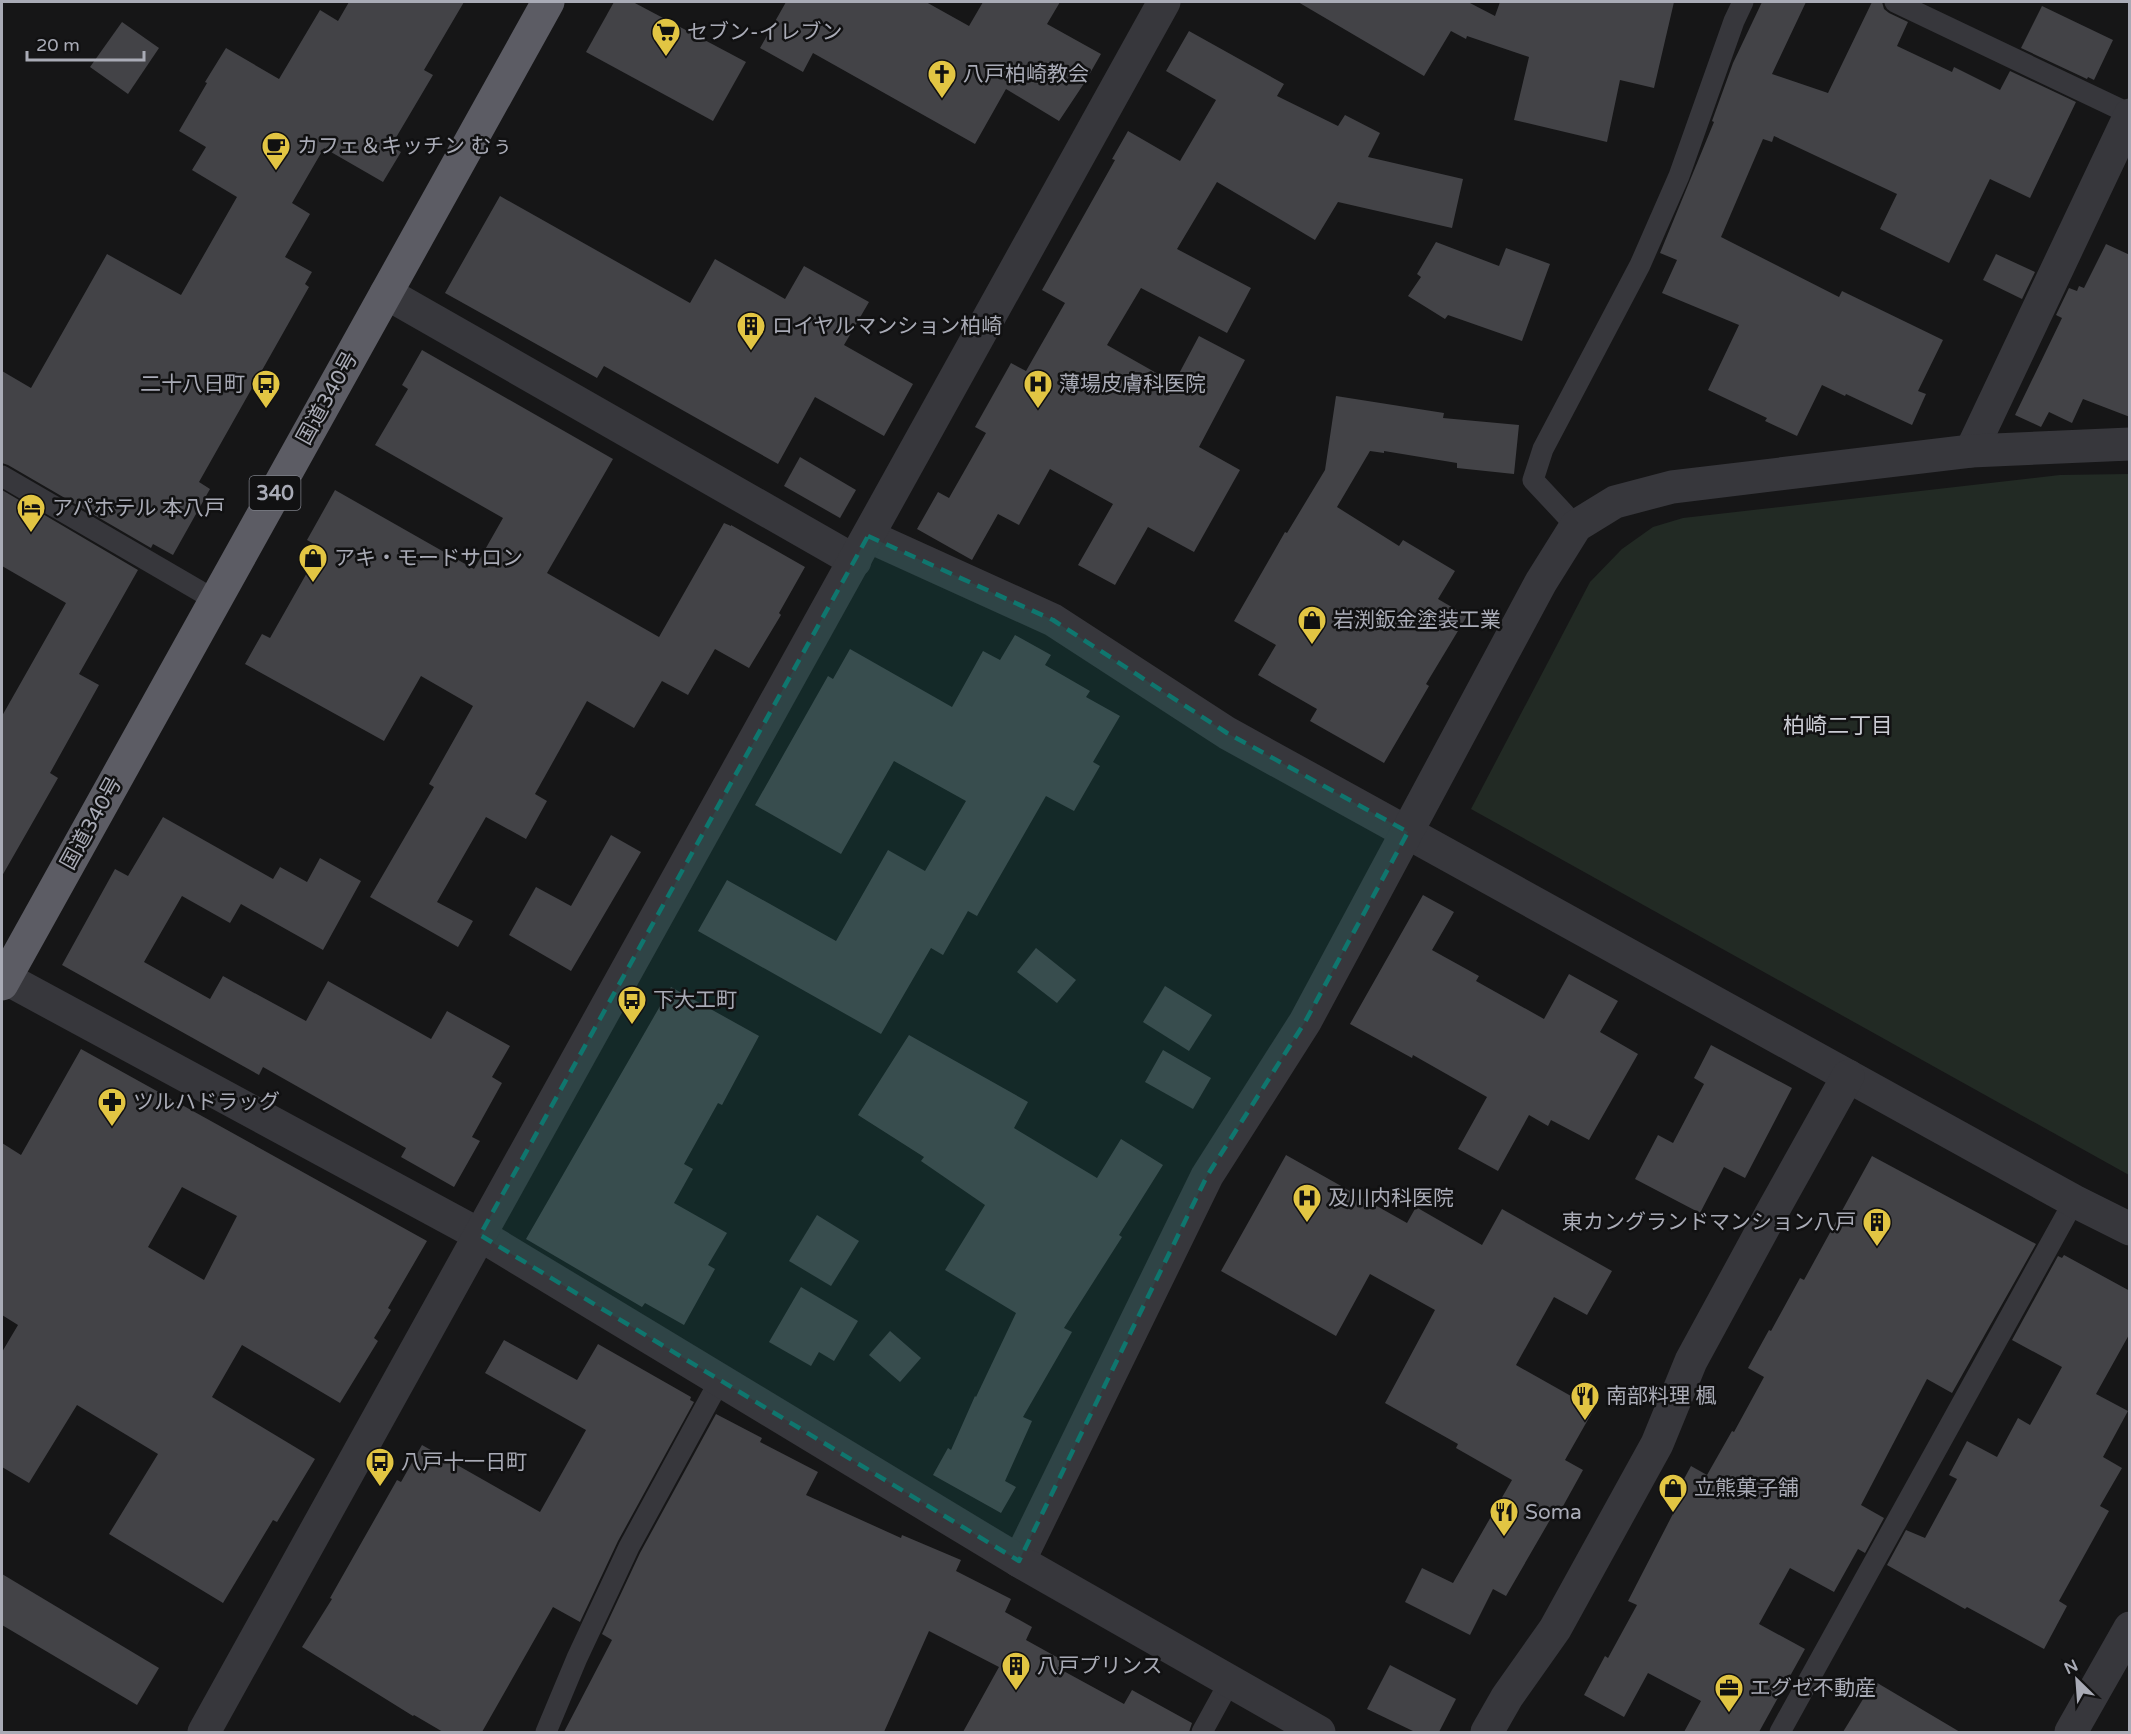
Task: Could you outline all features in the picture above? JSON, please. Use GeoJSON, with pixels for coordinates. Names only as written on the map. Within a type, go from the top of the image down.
{"type":"FeatureCollection","features":[{"type":"Feature","properties":{"kind":"highway","name":"国道340号"},"geometry":{"type":"LineString","coordinates":[[3,979],[548,2]]}},
{"type":"Feature","properties":{"kind":"street"},"geometry":{"type":"LineString","coordinates":[[204,1732],[1164,2]]}},
{"type":"Feature","properties":{"kind":"street"},"geometry":{"type":"LineString","coordinates":[[1971,451],[2130,115]]}},
{"type":"Feature","properties":{"kind":"street"},"geometry":{"type":"LineString","coordinates":[[386,293],[862,548],[1053,620],[1227,733],[2074,1201],[2130,1229]]}},
{"type":"Feature","properties":{"kind":"street"},"geometry":{"type":"LineString","coordinates":[[1019,1561],[1207,1176],[1305,1022],[1540,582],[1576,526],[1615,502],[1672,487],[1971,451],[2130,444]]}},
{"type":"Feature","properties":{"kind":"street"},"geometry":{"type":"LineString","coordinates":[[3,979],[480,1235],[1019,1561],[1319,1732]]}},
{"type":"Feature","properties":{"kind":"street"},"geometry":{"type":"LineString","coordinates":[[1487,1732],[1507,1697],[1555,1629],[1657,1444],[1691,1361],[1848,1076]]}},
{"type":"Feature","properties":{"kind":"street"},"geometry":{"type":"LineString","coordinates":[[2071,1732],[2130,1629]]}},
{"type":"Feature","properties":{"kind":"lane"},"geometry":{"type":"LineString","coordinates":[[1576,526],[1533,480],[1543,449],[1640,265],[1679,176],[1734,21],[1743,2]]}},
{"type":"Feature","properties":{"kind":"lane"},"geometry":{"type":"LineString","coordinates":[[1895,2],[2130,115]]}},
{"type":"Feature","properties":{"kind":"lane"},"geometry":{"type":"LineString","coordinates":[[2,476],[216,600]]}},
{"type":"Feature","properties":{"kind":"lane"},"geometry":{"type":"LineString","coordinates":[[1780,1732],[2074,1201]]}},
{"type":"Feature","properties":{"kind":"lane"},"geometry":{"type":"LineString","coordinates":[[546,1732],[629,1547],[720,1380]]}},
{"type":"Feature","properties":{"kind":"lane"},"geometry":{"type":"LineString","coordinates":[[1202,1732],[1230,1681]]}},
{"type":"Feature","properties":{"kind":"highlighted area"},"geometry":{"type":"Polygon","coordinates":[[[868,536],[1053,620],[1227,733],[1408,832],[1305,1022],[1207,1176],[1019,1561],[480,1235],[868,536]]]}},
{"type":"Feature","properties":{"kind":"shaded area"},"geometry":{"type":"Polygon","coordinates":[[[2129,474],[2129,1175],[1471,809],[1590,582],[1622,549],[1653,527],[1683,518],[2060,475],[2129,474]]]}},
{"type":"Feature","properties":{"kind":"building"},"geometry":{"type":"Polygon","coordinates":[[[349,2],[464,2],[424,70],[433,75],[391,146],[401,152],[383,182],[324,148],[292,203],[310,214],[285,257],[312,272],[305,284],[309,287],[199,482],[210,489],[173,555],[153,544],[151,548],[2,463],[2,371],[31,388],[107,254],[181,295],[237,197],[192,170],[206,147],[179,131],[207,83],[205,82],[226,48],[279,79],[320,10],[338,21],[349,2]]]}},
{"type":"Feature","properties":{"kind":"building","name":"セブン-イレブン"},"geometry":{"type":"Polygon","coordinates":[[[614,2],[633,2],[746,62],[713,121],[586,52],[614,2]]]}},
{"type":"Feature","properties":{"kind":"building"},"geometry":{"type":"Polygon","coordinates":[[[786,2],[926,2],[969,26],[983,2],[1060,2],[1047,24],[1101,54],[1059,121],[1006,89],[975,144],[813,53],[803,72],[760,48],[786,2]]]}},
{"type":"Feature","properties":{"kind":"building"},"geometry":{"type":"Polygon","coordinates":[[[1298,2],[1468,2],[1495,16],[1500,2],[1674,2],[1654,88],[1620,80],[1607,142],[1514,120],[1529,57],[1467,36],[1466,39],[1451,31],[1424,76],[1298,2]]]}},
{"type":"Feature","properties":{"kind":"building"},"geometry":{"type":"Polygon","coordinates":[[[1762,2],[1806,2],[1772,74],[1828,93],[1872,2],[1882,2],[1884,9],[1889,13],[1908,22],[1897,46],[1952,72],[1954,67],[2000,90],[2010,71],[2076,102],[2030,198],[1990,179],[1949,263],[1880,229],[1897,194],[1774,136],[1772,142],[1763,139],[1721,237],[1839,297],[1842,291],[1943,340],[1918,391],[1926,394],[1912,425],[1822,385],[1797,436],[1765,421],[1767,418],[1708,390],[1739,325],[1662,293],[1677,260],[1660,253],[1714,122],[1712,121],[1733,63],[1762,2]]]}},
{"type":"Feature","properties":{"kind":"building"},"geometry":{"type":"Polygon","coordinates":[[[2042,6],[2113,40],[2094,80],[2088,77],[2087,79],[2021,48],[2042,6]]]}},
{"type":"Feature","properties":{"kind":"building"},"geometry":{"type":"Polygon","coordinates":[[[122,22],[159,48],[128,94],[90,67],[122,22]]]}},
{"type":"Feature","properties":{"kind":"building"},"geometry":{"type":"Polygon","coordinates":[[[1189,31],[1284,84],[1277,96],[1338,126],[1345,115],[1380,133],[1368,157],[1463,179],[1452,228],[1338,202],[1315,240],[1217,182],[1177,249],[1251,288],[1227,333],[1141,288],[1107,345],[1174,383],[1199,336],[1245,360],[1199,447],[1240,470],[1194,552],[1148,527],[1115,585],[1078,565],[1113,504],[1050,469],[1019,525],[998,514],[972,560],[917,529],[938,492],[949,498],[986,433],[975,427],[1011,363],[1026,371],[1065,303],[1042,290],[1115,160],[1112,159],[1128,131],[1180,161],[1216,100],[1166,71],[1189,31]]]}},
{"type":"Feature","properties":{"kind":"building"},"geometry":{"type":"Polygon","coordinates":[[[500,196],[690,303],[715,259],[785,299],[804,266],[869,302],[844,345],[913,384],[884,436],[815,397],[778,464],[604,366],[597,378],[445,293],[500,196]]]}},
{"type":"Feature","properties":{"kind":"building"},"geometry":{"type":"Polygon","coordinates":[[[1436,242],[1499,266],[1506,248],[1550,264],[1522,341],[1448,315],[1445,319],[1408,296],[1421,277],[1417,274],[1436,242]]]}},
{"type":"Feature","properties":{"kind":"building"},"geometry":{"type":"Polygon","coordinates":[[[2106,244],[2130,255],[2130,417],[2083,399],[2072,423],[2049,412],[2041,427],[2015,415],[2062,318],[2056,315],[2069,288],[2077,291],[2079,286],[2084,288],[2106,244]]]}},
{"type":"Feature","properties":{"kind":"building"},"geometry":{"type":"Polygon","coordinates":[[[1996,254],[2035,272],[2022,299],[1983,280],[1996,254]]]}},
{"type":"Feature","properties":{"kind":"building"},"geometry":{"type":"Polygon","coordinates":[[[422,350],[613,459],[547,573],[659,637],[724,523],[805,567],[779,613],[781,615],[749,668],[715,649],[688,695],[662,681],[634,728],[587,701],[535,794],[547,801],[526,839],[486,817],[437,902],[473,921],[458,947],[370,897],[434,787],[429,784],[473,706],[421,676],[384,741],[245,664],[262,634],[270,638],[321,548],[307,540],[335,490],[474,569],[503,518],[375,445],[408,389],[402,385],[422,350]]]}},
{"type":"Feature","properties":{"kind":"building"},"geometry":{"type":"Polygon","coordinates":[[[1336,396],[1444,413],[1443,418],[1519,425],[1514,474],[1457,468],[1457,463],[1384,451],[1384,453],[1370,451],[1337,507],[1399,546],[1403,540],[1455,571],[1438,599],[1467,616],[1426,684],[1429,686],[1384,763],[1310,721],[1317,709],[1258,675],[1276,645],[1234,621],[1285,532],[1287,533],[1325,470],[1336,396]]]}},
{"type":"Feature","properties":{"kind":"building"},"geometry":{"type":"Polygon","coordinates":[[[800,457],[856,490],[840,518],[784,486],[800,457]]]}},
{"type":"Feature","properties":{"kind":"building"},"geometry":{"type":"Polygon","coordinates":[[[2,490],[138,570],[79,674],[99,685],[50,773],[58,778],[2,876],[2,716],[66,603],[2,566],[2,490]]]}},
{"type":"Feature","properties":{"kind":"building"},"geometry":{"type":"Polygon","coordinates":[[[1015,635],[1051,655],[1045,665],[1090,691],[1086,697],[1120,716],[1093,762],[1100,766],[1074,811],[1046,796],[977,916],[968,911],[943,955],[931,948],[881,1034],[698,931],[727,880],[836,941],[888,850],[925,871],[966,801],[894,761],[841,854],[755,805],[828,676],[833,679],[850,649],[952,707],[983,651],[1000,660],[1015,635]]]}},
{"type":"Feature","properties":{"kind":"building"},"geometry":{"type":"Polygon","coordinates":[[[163,817],[273,879],[280,867],[307,882],[320,858],[361,881],[323,950],[241,904],[230,923],[182,896],[144,962],[210,999],[223,976],[306,1021],[328,981],[431,1039],[447,1011],[510,1046],[492,1077],[502,1083],[472,1137],[480,1141],[454,1187],[401,1157],[406,1148],[263,1067],[259,1075],[62,965],[115,869],[128,876],[163,817]]]}},
{"type":"Feature","properties":{"kind":"building"},"geometry":{"type":"Polygon","coordinates":[[[611,835],[641,852],[571,971],[509,935],[536,887],[571,906],[611,835]]]}},
{"type":"Feature","properties":{"kind":"building"},"geometry":{"type":"Polygon","coordinates":[[[1423,895],[1454,912],[1432,950],[1479,976],[1476,981],[1544,1019],[1569,974],[1618,1001],[1600,1032],[1638,1054],[1589,1140],[1551,1120],[1548,1126],[1529,1115],[1498,1171],[1458,1149],[1487,1097],[1413,1055],[1412,1058],[1350,1024],[1423,895]]]}},
{"type":"Feature","properties":{"kind":"building"},"geometry":{"type":"Polygon","coordinates":[[[1036,948],[1076,980],[1057,1003],[1017,972],[1036,948]]]}},
{"type":"Feature","properties":{"kind":"building"},"geometry":{"type":"Polygon","coordinates":[[[1165,986],[1212,1015],[1189,1051],[1143,1022],[1165,986]]]}},
{"type":"Feature","properties":{"kind":"building"},"geometry":{"type":"Polygon","coordinates":[[[671,987],[759,1036],[722,1105],[718,1103],[684,1164],[693,1169],[674,1203],[727,1233],[708,1265],[715,1269],[684,1325],[645,1303],[642,1307],[526,1239],[671,987]]]}},
{"type":"Feature","properties":{"kind":"building"},"geometry":{"type":"Polygon","coordinates":[[[909,1035],[1028,1102],[1014,1128],[1097,1178],[1121,1139],[1163,1165],[1119,1235],[1122,1237],[1064,1328],[1072,1332],[1023,1417],[1032,1421],[1005,1481],[1016,1487],[1001,1513],[933,1475],[948,1448],[951,1450],[1016,1313],[945,1270],[985,1205],[921,1161],[924,1157],[858,1115],[909,1035]]]}},
{"type":"Feature","properties":{"kind":"building"},"geometry":{"type":"Polygon","coordinates":[[[1711,1045],[1792,1088],[1745,1178],[1724,1167],[1700,1213],[1635,1179],[1658,1135],[1673,1143],[1704,1084],[1694,1078],[1711,1045]]]}},
{"type":"Feature","properties":{"kind":"building"},"geometry":{"type":"Polygon","coordinates":[[[81,1049],[427,1241],[388,1308],[391,1310],[374,1338],[378,1341],[340,1403],[242,1345],[212,1397],[315,1459],[277,1522],[273,1520],[223,1603],[109,1534],[158,1454],[77,1405],[29,1483],[2,1467],[2,1352],[18,1325],[2,1315],[2,1143],[21,1155],[81,1049]],[[182,1187],[148,1247],[204,1280],[237,1216],[182,1187]]]}},
{"type":"Feature","properties":{"kind":"building"},"geometry":{"type":"Polygon","coordinates":[[[1163,1050],[1211,1078],[1193,1109],[1145,1082],[1163,1050]]]}},
{"type":"Feature","properties":{"kind":"building"},"geometry":{"type":"Polygon","coordinates":[[[1286,1155],[1407,1223],[1416,1207],[1482,1245],[1502,1209],[1612,1271],[1587,1315],[1554,1297],[1516,1365],[1594,1409],[1565,1460],[1583,1470],[1562,1508],[1558,1506],[1506,1596],[1493,1589],[1470,1635],[1405,1602],[1422,1568],[1453,1583],[1512,1480],[1456,1448],[1458,1444],[1385,1403],[1435,1310],[1370,1274],[1336,1336],[1221,1271],[1286,1155]]]}},
{"type":"Feature","properties":{"kind":"building"},"geometry":{"type":"Polygon","coordinates":[[[1872,1156],[2036,1244],[1952,1393],[1927,1379],[1861,1505],[1884,1518],[1865,1553],[1858,1549],[1834,1592],[1790,1568],[1759,1624],[1805,1649],[1759,1732],[1684,1732],[1701,1701],[1648,1673],[1624,1717],[1584,1695],[1605,1656],[1608,1658],[1637,1605],[1628,1601],[1677,1506],[1671,1503],[1691,1466],[1707,1475],[1732,1431],[1734,1432],[1764,1377],[1748,1368],[1800,1278],[1804,1280],[1872,1156]]]}},
{"type":"Feature","properties":{"kind":"building"},"geometry":{"type":"Polygon","coordinates":[[[817,1215],[859,1241],[831,1286],[789,1261],[817,1215]]]}},
{"type":"Feature","properties":{"kind":"building"},"geometry":{"type":"Polygon","coordinates":[[[2064,1255],[2130,1291],[2130,1333],[2096,1394],[2128,1411],[2103,1457],[2122,1468],[2100,1506],[2109,1511],[2059,1601],[2067,1606],[2044,1649],[1967,1607],[1965,1609],[1887,1565],[1906,1530],[1925,1538],[1957,1479],[1949,1475],[1967,1441],[1997,1457],[2018,1418],[2030,1425],[2062,1367],[2012,1340],[2058,1256],[2062,1258],[2064,1255]]]}},
{"type":"Feature","properties":{"kind":"building"},"geometry":{"type":"Polygon","coordinates":[[[801,1287],[858,1321],[834,1361],[819,1352],[811,1366],[769,1342],[801,1287]]]}},
{"type":"Feature","properties":{"kind":"building"},"geometry":{"type":"Polygon","coordinates":[[[890,1331],[921,1358],[900,1382],[869,1355],[890,1331]]]}},
{"type":"Feature","properties":{"kind":"building"},"geometry":{"type":"Polygon","coordinates":[[[504,1340],[577,1380],[598,1344],[691,1397],[690,1400],[694,1402],[618,1541],[580,1622],[553,1607],[482,1732],[443,1732],[302,1647],[332,1599],[330,1598],[397,1480],[401,1482],[422,1445],[540,1512],[586,1430],[485,1373],[504,1340]]]}},
{"type":"Feature","properties":{"kind":"building"},"geometry":{"type":"Polygon","coordinates":[[[716,1414],[762,1438],[760,1442],[818,1472],[806,1495],[901,1538],[902,1535],[961,1560],[956,1571],[1011,1599],[1005,1612],[1032,1627],[1026,1640],[1062,1660],[1058,1668],[1124,1704],[1132,1690],[1192,1723],[1189,1732],[963,1732],[999,1667],[929,1631],[884,1732],[564,1732],[612,1640],[602,1634],[640,1553],[716,1414]]]}},
{"type":"Feature","properties":{"kind":"building"},"geometry":{"type":"Polygon","coordinates":[[[2,1574],[159,1668],[137,1705],[2,1625],[2,1574]]]}},
{"type":"Feature","properties":{"kind":"building"},"geometry":{"type":"Polygon","coordinates":[[[1390,1665],[1456,1699],[1439,1732],[1415,1732],[1367,1709],[1390,1665]]]}},
{"type":"Feature","properties":{"kind":"building"},"geometry":{"type":"Polygon","coordinates":[[[1874,1681],[1960,1732],[1843,1732],[1874,1681]]]}},
{"type":"Feature","properties":{"kind":"place","name":"セブン-イレブン"},"geometry":{"type":"Point","coordinates":[666,58]}},
{"type":"Feature","properties":{"kind":"place","name":"八戸柏崎教会"},"geometry":{"type":"Point","coordinates":[942,100]}},
{"type":"Feature","properties":{"kind":"place","name":"カフェ＆キッチン むぅ"},"geometry":{"type":"Point","coordinates":[276,172]}},
{"type":"Feature","properties":{"kind":"place","name":"ロイヤルマンション柏崎"},"geometry":{"type":"Point","coordinates":[751,352]}},
{"type":"Feature","properties":{"kind":"place","name":"二十八日町"},"geometry":{"type":"Point","coordinates":[266,410]}},
{"type":"Feature","properties":{"kind":"place","name":"薄場皮膚科医院"},"geometry":{"type":"Point","coordinates":[1038,410]}},
{"type":"Feature","properties":{"kind":"place","name":"アパホテル 本八戸"},"geometry":{"type":"Point","coordinates":[31,534]}},
{"type":"Feature","properties":{"kind":"place","name":"アキ・モードサロン"},"geometry":{"type":"Point","coordinates":[313,584]}},
{"type":"Feature","properties":{"kind":"place","name":"岩渕鈑金塗装工業"},"geometry":{"type":"Point","coordinates":[1312,646]}},
{"type":"Feature","properties":{"kind":"place","name":"下大工町"},"geometry":{"type":"Point","coordinates":[632,1026]}},
{"type":"Feature","properties":{"kind":"place","name":"ツルハドラッグ"},"geometry":{"type":"Point","coordinates":[112,1128]}},
{"type":"Feature","properties":{"kind":"place","name":"及川内科医院"},"geometry":{"type":"Point","coordinates":[1307,1224]}},
{"type":"Feature","properties":{"kind":"place","name":"東カングランドマンション八戸"},"geometry":{"type":"Point","coordinates":[1877,1248]}},
{"type":"Feature","properties":{"kind":"place","name":"南部料理 楓"},"geometry":{"type":"Point","coordinates":[1585,1422]}},
{"type":"Feature","properties":{"kind":"place","name":"八戸十一日町"},"geometry":{"type":"Point","coordinates":[380,1488]}},
{"type":"Feature","properties":{"kind":"place","name":"立熊菓子舗"},"geometry":{"type":"Point","coordinates":[1673,1514]}},
{"type":"Feature","properties":{"kind":"place","name":"Soma"},"geometry":{"type":"Point","coordinates":[1504,1538]}},
{"type":"Feature","properties":{"kind":"place","name":"八戸プリンス"},"geometry":{"type":"Point","coordinates":[1016,1692]}},
{"type":"Feature","properties":{"kind":"place","name":"エグゼ不動産"},"geometry":{"type":"Point","coordinates":[1729,1714]}},
{"type":"Feature","properties":{"kind":"district","name":"柏崎二丁目"},"geometry":{"type":"Point","coordinates":[1838,725]}}]}
